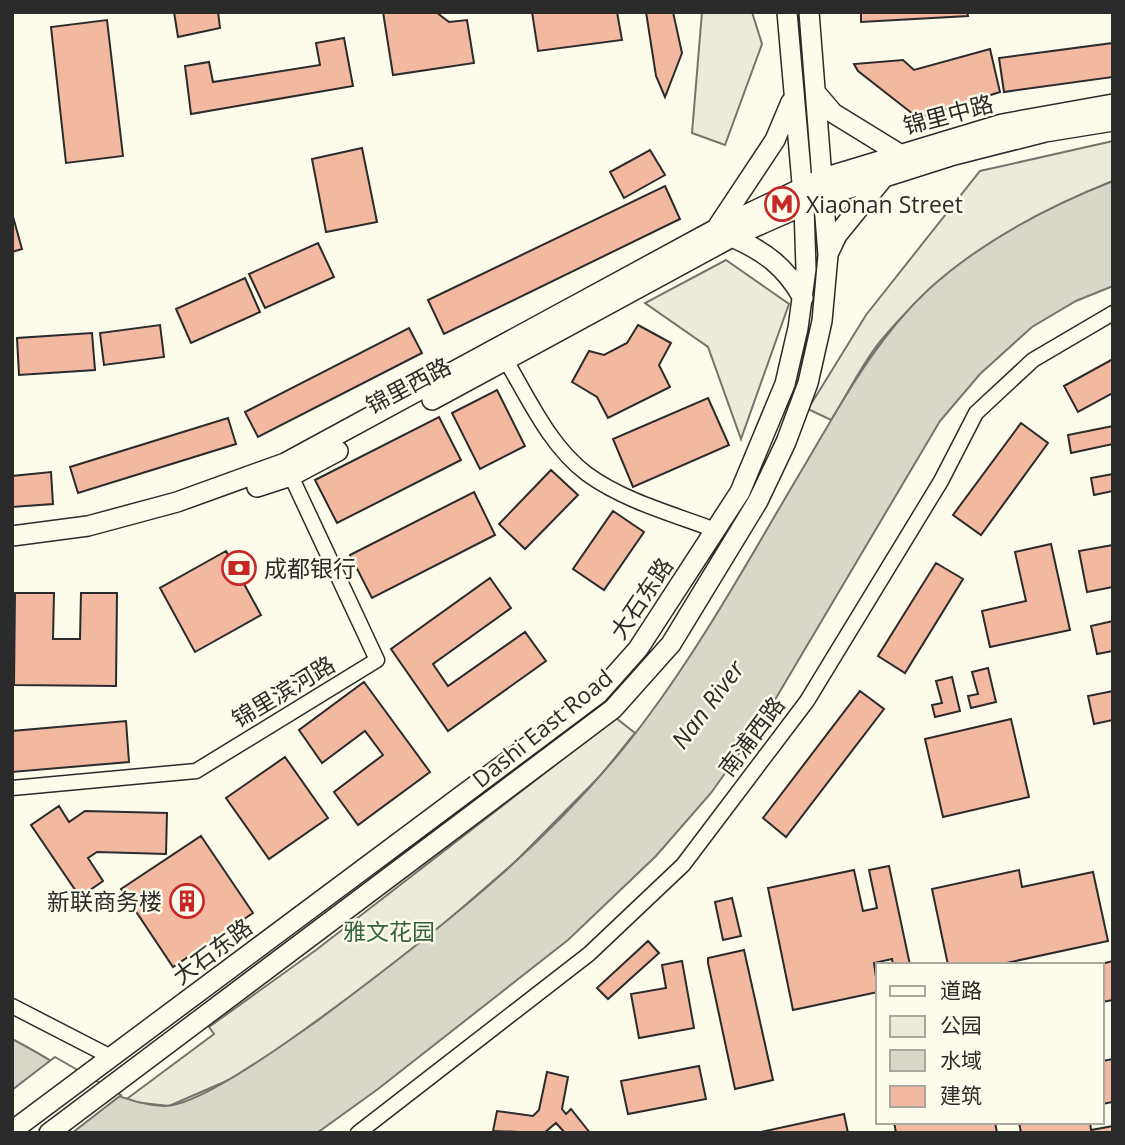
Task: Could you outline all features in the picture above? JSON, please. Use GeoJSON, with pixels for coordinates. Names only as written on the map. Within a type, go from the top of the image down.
{"type":"FeatureCollection","features":[{"type":"Feature","properties":{"kind":"main road"},"geometry":{"type":"LineString","coordinates":[[787,12],[803,197]]}},
{"type":"Feature","properties":{"kind":"main road"},"geometry":{"type":"LineString","coordinates":[[809,12],[824,187]]}},
{"type":"Feature","properties":{"kind":"main road"},"geometry":{"type":"LineString","coordinates":[[816,93],[833,113],[898,153]]}},
{"type":"Feature","properties":{"kind":"main road"},"geometry":{"type":"LineString","coordinates":[[793,97],[775,140],[724,233],[762,250],[782,266],[803,298]]}},
{"type":"Feature","properties":{"kind":"main road","name":"锦里中路"},"geometry":{"type":"LineString","coordinates":[[803,197],[898,153],[1002,124],[1113,104]]}},
{"type":"Feature","properties":{"kind":"main road","name":"锦里中路"},"geometry":{"type":"LineString","coordinates":[[824,187],[885,177],[1032,135],[1113,121]]}},
{"type":"Feature","properties":{"kind":"main road"},"geometry":{"type":"LineString","coordinates":[[828,255],[837,235],[885,177]]}},
{"type":"Feature","properties":{"kind":"main road","name":"Dashi East Road"},"geometry":{"type":"LineString","coordinates":[[49,1133],[612,709],[671,644],[758,501],[786,442],[811,371],[822,321],[828,255],[824,187]]}},
{"type":"Feature","properties":{"kind":"main road","name":"锦里西路"},"geometry":{"type":"LineString","coordinates":[[12,549],[128,527],[291,476],[502,354],[724,233],[803,197]]}},
{"type":"Feature","properties":{"kind":"main road","name":"大石东路"},"geometry":{"type":"LineString","coordinates":[[12,1131],[598,694],[638,649],[740,492],[764,440],[785,384],[803,298],[806,269],[803,197]]}},
{"type":"Feature","properties":{"kind":"main road","name":"锦里西路"},"geometry":{"type":"LineString","coordinates":[[12,536],[88,526],[165,505],[285,463],[502,354]]}},
{"type":"Feature","properties":{"kind":"street","name":"南浦西路"},"geometry":{"type":"LineString","coordinates":[[358,1133],[589,954],[682,865],[807,701],[941,481],[976,413],[1033,360],[1113,313]]}},
{"type":"Feature","properties":{"kind":"street"},"geometry":{"type":"LineString","coordinates":[[502,354],[553,438],[586,473],[615,491],[715,530]]}},
{"type":"Feature","properties":{"kind":"street","name":"锦里滨河路"},"geometry":{"type":"LineString","coordinates":[[12,788],[196,771],[377,660],[291,476]]}},
{"type":"Feature","properties":{"kind":"street"},"geometry":{"type":"LineString","coordinates":[[12,1006],[111,1057]]}},
{"type":"Feature","properties":{"kind":"green space"},"geometry":{"type":"Polygon","coordinates":[[[702,12],[752,12],[762,44],[725,145],[692,133],[702,12]]]}},
{"type":"Feature","properties":{"kind":"green space"},"geometry":{"type":"Polygon","coordinates":[[[1113,141],[1113,181],[1016,228],[956,268],[903,316],[879,343],[831,420],[808,409],[866,315],[980,171],[1113,141]]]}},
{"type":"Feature","properties":{"kind":"green space"},"geometry":{"type":"Polygon","coordinates":[[[726,260],[789,304],[741,439],[708,347],[645,303],[726,260]]]}},
{"type":"Feature","properties":{"kind":"green space","name":"雅文花园"},"geometry":{"type":"Polygon","coordinates":[[[616,718],[635,733],[601,775],[515,862],[410,953],[275,1051],[231,1079],[169,1106],[124,1101],[214,1034],[209,1027],[316,950],[616,718]]]}},
{"type":"Feature","properties":{"kind":"water","name":"Nan River"},"geometry":{"type":"Polygon","coordinates":[[[1113,181],[1113,286],[1076,301],[1032,327],[980,374],[940,421],[763,720],[711,793],[656,856],[568,940],[378,1089],[317,1133],[12,1133],[12,1039],[86,1081],[124,1098],[164,1106],[179,1103],[219,1085],[303,1031],[444,923],[485,888],[525,853],[600,776],[658,703],[724,602],[861,372],[892,328],[929,289],[993,241],[1064,202],[1113,181]]]}},
{"type":"Feature","properties":{"kind":"pier"},"geometry":{"type":"Polygon","coordinates":[[[55,1057],[121,1095],[72,1133],[12,1133],[12,1090],[55,1057]]]}},
{"type":"Feature","properties":{"kind":"building"},"geometry":{"type":"Polygon","coordinates":[[[174,12],[218,12],[220,28],[178,37],[174,12]]]}},
{"type":"Feature","properties":{"kind":"building"},"geometry":{"type":"Polygon","coordinates":[[[383,12],[436,12],[449,22],[467,20],[474,63],[393,75],[383,12]]]}},
{"type":"Feature","properties":{"kind":"building"},"geometry":{"type":"Polygon","coordinates":[[[532,12],[617,12],[622,40],[538,51],[532,12]]]}},
{"type":"Feature","properties":{"kind":"building"},"geometry":{"type":"Polygon","coordinates":[[[646,12],[673,12],[682,53],[665,97],[656,76],[646,12]]]}},
{"type":"Feature","properties":{"kind":"building"},"geometry":{"type":"Polygon","coordinates":[[[861,12],[967,12],[968,16],[861,22],[861,12]]]}},
{"type":"Feature","properties":{"kind":"building"},"geometry":{"type":"Polygon","coordinates":[[[107,20],[123,156],[66,163],[51,27],[107,20]]]}},
{"type":"Feature","properties":{"kind":"building"},"geometry":{"type":"Polygon","coordinates":[[[344,38],[353,86],[191,114],[185,66],[209,62],[213,82],[320,65],[316,43],[344,38]]]}},
{"type":"Feature","properties":{"kind":"building"},"geometry":{"type":"Polygon","coordinates":[[[1113,43],[1113,77],[1004,92],[999,58],[1113,43]]]}},
{"type":"Feature","properties":{"kind":"building"},"geometry":{"type":"Polygon","coordinates":[[[990,49],[1000,92],[918,118],[858,71],[854,64],[903,60],[914,70],[990,49]]]}},
{"type":"Feature","properties":{"kind":"building"},"geometry":{"type":"Polygon","coordinates":[[[362,148],[377,222],[326,232],[312,159],[362,148]]]}},
{"type":"Feature","properties":{"kind":"building"},"geometry":{"type":"Polygon","coordinates":[[[650,150],[665,175],[624,198],[610,172],[650,150]]]}},
{"type":"Feature","properties":{"kind":"building"},"geometry":{"type":"Polygon","coordinates":[[[665,186],[680,219],[444,334],[428,300],[665,186]]]}},
{"type":"Feature","properties":{"kind":"building"},"geometry":{"type":"Polygon","coordinates":[[[12,213],[22,249],[12,252],[12,213]]]}},
{"type":"Feature","properties":{"kind":"building"},"geometry":{"type":"Polygon","coordinates":[[[318,243],[334,277],[265,308],[249,274],[318,243]]]}},
{"type":"Feature","properties":{"kind":"building"},"geometry":{"type":"Polygon","coordinates":[[[245,278],[260,312],[191,343],[176,309],[245,278]]]}},
{"type":"Feature","properties":{"kind":"building"},"geometry":{"type":"Polygon","coordinates":[[[160,325],[164,357],[104,365],[100,333],[160,325]]]}},
{"type":"Feature","properties":{"kind":"building"},"geometry":{"type":"Polygon","coordinates":[[[638,325],[671,343],[659,365],[670,387],[608,418],[597,397],[572,382],[589,351],[604,355],[627,343],[638,325]]]}},
{"type":"Feature","properties":{"kind":"building"},"geometry":{"type":"Polygon","coordinates":[[[409,328],[422,353],[258,437],[245,412],[409,328]]]}},
{"type":"Feature","properties":{"kind":"building"},"geometry":{"type":"Polygon","coordinates":[[[92,333],[95,370],[19,375],[17,338],[92,333]]]}},
{"type":"Feature","properties":{"kind":"building"},"geometry":{"type":"Polygon","coordinates":[[[1113,359],[1113,393],[1078,412],[1064,386],[1113,359]]]}},
{"type":"Feature","properties":{"kind":"building"},"geometry":{"type":"Polygon","coordinates":[[[497,390],[525,446],[480,469],[452,413],[497,390]]]}},
{"type":"Feature","properties":{"kind":"building"},"geometry":{"type":"Polygon","coordinates":[[[708,398],[729,445],[633,487],[613,439],[708,398]]]}},
{"type":"Feature","properties":{"kind":"building"},"geometry":{"type":"Polygon","coordinates":[[[439,417],[461,460],[337,523],[315,480],[439,417]]]}},
{"type":"Feature","properties":{"kind":"building"},"geometry":{"type":"Polygon","coordinates":[[[228,418],[236,444],[78,493],[70,467],[228,418]]]}},
{"type":"Feature","properties":{"kind":"building"},"geometry":{"type":"Polygon","coordinates":[[[1021,423],[1048,443],[981,535],[953,515],[1021,423]]]}},
{"type":"Feature","properties":{"kind":"building"},"geometry":{"type":"Polygon","coordinates":[[[1113,426],[1113,444],[1071,453],[1068,435],[1113,426]]]}},
{"type":"Feature","properties":{"kind":"building"},"geometry":{"type":"Polygon","coordinates":[[[551,470],[578,495],[525,549],[499,524],[551,470]]]}},
{"type":"Feature","properties":{"kind":"building"},"geometry":{"type":"Polygon","coordinates":[[[51,472],[53,504],[12,507],[12,476],[51,472]]]}},
{"type":"Feature","properties":{"kind":"building"},"geometry":{"type":"Polygon","coordinates":[[[1113,474],[1113,491],[1094,495],[1091,478],[1113,474]]]}},
{"type":"Feature","properties":{"kind":"building"},"geometry":{"type":"Polygon","coordinates":[[[474,492],[495,535],[372,598],[350,555],[474,492]]]}},
{"type":"Feature","properties":{"kind":"building"},"geometry":{"type":"Polygon","coordinates":[[[613,511],[644,532],[604,590],[573,569],[613,511]]]}},
{"type":"Feature","properties":{"kind":"building"},"geometry":{"type":"Polygon","coordinates":[[[1051,544],[1070,630],[990,647],[982,611],[1026,601],[1015,552],[1051,544]]]}},
{"type":"Feature","properties":{"kind":"building"},"geometry":{"type":"Polygon","coordinates":[[[1113,545],[1113,587],[1087,592],[1079,551],[1113,545]]]}},
{"type":"Feature","properties":{"kind":"building"},"geometry":{"type":"Polygon","coordinates":[[[226,551],[261,615],[195,652],[160,588],[226,551]]]}},
{"type":"Feature","properties":{"kind":"building"},"geometry":{"type":"Polygon","coordinates":[[[936,563],[963,579],[905,673],[878,656],[936,563]]]}},
{"type":"Feature","properties":{"kind":"building"},"geometry":{"type":"Polygon","coordinates":[[[490,578],[511,608],[433,664],[448,686],[525,632],[546,661],[448,731],[391,649],[490,578]]]}},
{"type":"Feature","properties":{"kind":"building"},"geometry":{"type":"Polygon","coordinates":[[[15,593],[54,593],[53,639],[80,639],[81,593],[117,593],[116,686],[14,685],[15,593]]]}},
{"type":"Feature","properties":{"kind":"building"},"geometry":{"type":"Polygon","coordinates":[[[1113,621],[1113,651],[1097,654],[1091,626],[1113,621]]]}},
{"type":"Feature","properties":{"kind":"building"},"geometry":{"type":"Polygon","coordinates":[[[988,668],[996,702],[971,708],[968,696],[978,694],[972,672],[988,668]]]}},
{"type":"Feature","properties":{"kind":"building"},"geometry":{"type":"Polygon","coordinates":[[[952,677],[960,711],[935,717],[932,705],[942,703],[936,681],[952,677]]]}},
{"type":"Feature","properties":{"kind":"building"},"geometry":{"type":"Polygon","coordinates":[[[364,682],[430,772],[358,825],[334,792],[383,755],[365,731],[322,763],[299,730],[364,682]]]}},
{"type":"Feature","properties":{"kind":"building"},"geometry":{"type":"Polygon","coordinates":[[[860,691],[884,709],[786,837],[763,818],[860,691]]]}},
{"type":"Feature","properties":{"kind":"building"},"geometry":{"type":"Polygon","coordinates":[[[1113,691],[1113,720],[1094,724],[1088,696],[1113,691]]]}},
{"type":"Feature","properties":{"kind":"building"},"geometry":{"type":"Polygon","coordinates":[[[1011,719],[1029,797],[943,817],[925,739],[1011,719]]]}},
{"type":"Feature","properties":{"kind":"building"},"geometry":{"type":"Polygon","coordinates":[[[126,721],[129,762],[12,772],[12,731],[126,721]]]}},
{"type":"Feature","properties":{"kind":"building"},"geometry":{"type":"Polygon","coordinates":[[[285,757],[328,818],[269,859],[226,798],[285,757]]]}},
{"type":"Feature","properties":{"kind":"building"},"geometry":{"type":"Polygon","coordinates":[[[59,806],[69,822],[85,811],[167,813],[166,854],[97,852],[88,858],[103,881],[80,897],[31,825],[59,806]]]}},
{"type":"Feature","properties":{"kind":"building","name":"新联商务楼"},"geometry":{"type":"Polygon","coordinates":[[[201,836],[253,913],[173,967],[121,889],[201,836]]]}},
{"type":"Feature","properties":{"kind":"building"},"geometry":{"type":"Polygon","coordinates":[[[889,866],[910,963],[893,963],[892,959],[874,963],[876,992],[793,1010],[768,888],[854,870],[863,911],[877,908],[869,870],[889,866]]]}},
{"type":"Feature","properties":{"kind":"building"},"geometry":{"type":"Polygon","coordinates":[[[1019,870],[1022,887],[1093,872],[1108,941],[1006,963],[948,963],[932,889],[1019,870]]]}},
{"type":"Feature","properties":{"kind":"building"},"geometry":{"type":"Polygon","coordinates":[[[732,898],[741,936],[723,940],[715,902],[732,898]]]}},
{"type":"Feature","properties":{"kind":"building"},"geometry":{"type":"Polygon","coordinates":[[[648,941],[659,953],[608,999],[597,988],[648,941]]]}},
{"type":"Feature","properties":{"kind":"building"},"geometry":{"type":"Polygon","coordinates":[[[744,950],[773,1080],[735,1089],[708,958],[744,950]]]}},
{"type":"Feature","properties":{"kind":"building"},"geometry":{"type":"Polygon","coordinates":[[[682,961],[694,1028],[639,1038],[631,994],[666,988],[662,965],[682,961]]]}},
{"type":"Feature","properties":{"kind":"building"},"geometry":{"type":"Polygon","coordinates":[[[1113,961],[1113,1000],[1104,1002],[1104,963],[1113,961]]]}},
{"type":"Feature","properties":{"kind":"building"},"geometry":{"type":"Polygon","coordinates":[[[1113,1059],[1113,1102],[1104,1104],[1104,1061],[1113,1059]]]}},
{"type":"Feature","properties":{"kind":"building"},"geometry":{"type":"Polygon","coordinates":[[[699,1066],[706,1099],[628,1114],[621,1081],[699,1066]]]}},
{"type":"Feature","properties":{"kind":"building"},"geometry":{"type":"Polygon","coordinates":[[[547,1072],[568,1077],[562,1109],[566,1114],[571,1109],[590,1133],[565,1133],[556,1123],[544,1133],[493,1131],[497,1111],[533,1116],[539,1110],[547,1072]]]}},
{"type":"Feature","properties":{"kind":"building"},"geometry":{"type":"Polygon","coordinates":[[[844,1114],[848,1133],[756,1133],[844,1114]]]}},
{"type":"Feature","properties":{"kind":"building"},"geometry":{"type":"Polygon","coordinates":[[[894,1124],[995,1124],[997,1133],[896,1133],[894,1124]]]}},
{"type":"Feature","properties":{"kind":"building"},"geometry":{"type":"Polygon","coordinates":[[[1019,1124],[1090,1124],[1091,1130],[1113,1126],[1113,1133],[1021,1133],[1019,1124]]]}},
{"type":"Feature","properties":{"kind":"place","name":"Xiaonan Street"},"geometry":{"type":"Point","coordinates":[782,204]}},
{"type":"Feature","properties":{"kind":"place","name":"成都银行"},"geometry":{"type":"Point","coordinates":[239,568]}},
{"type":"Feature","properties":{"kind":"place","name":"新联商务楼"},"geometry":{"type":"Point","coordinates":[187,901]}}]}
